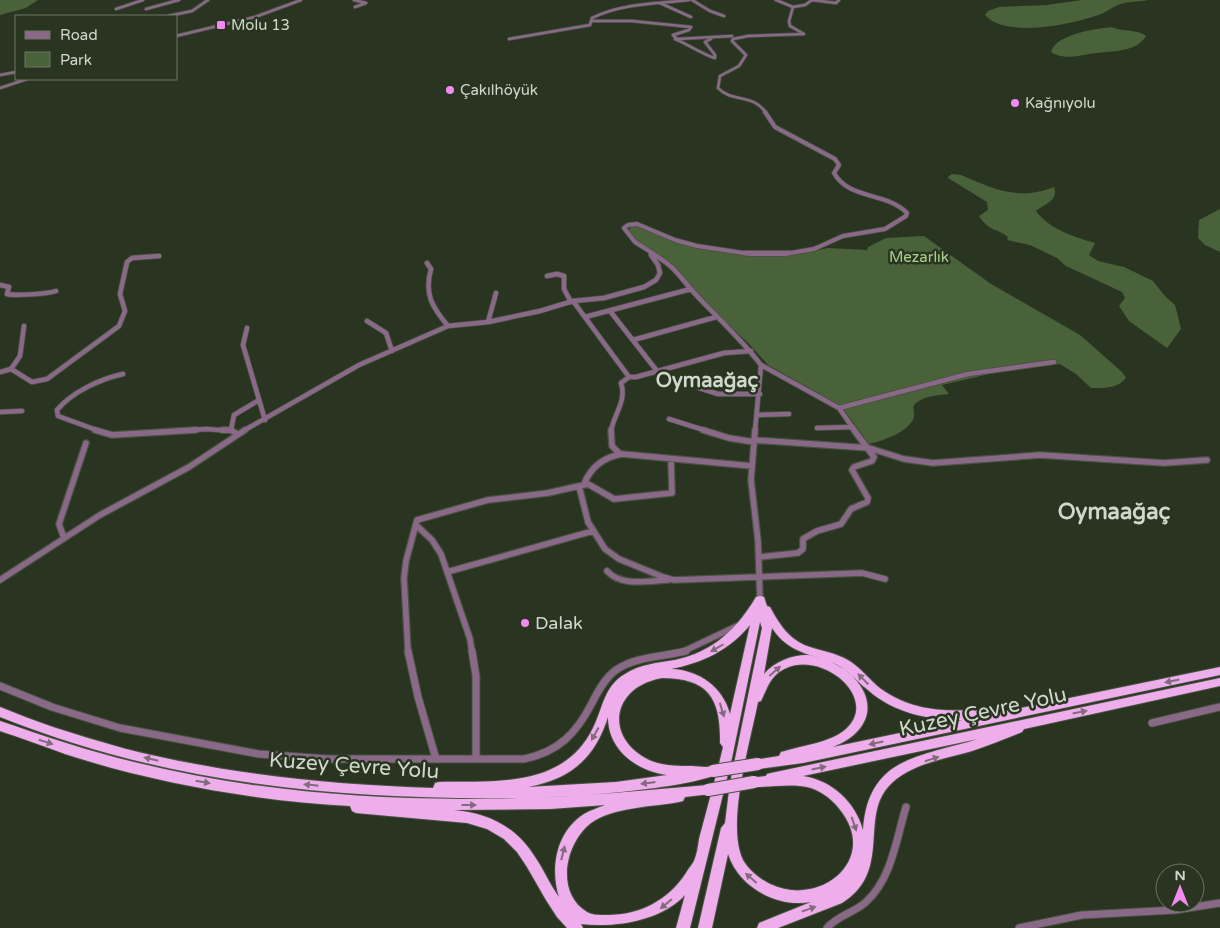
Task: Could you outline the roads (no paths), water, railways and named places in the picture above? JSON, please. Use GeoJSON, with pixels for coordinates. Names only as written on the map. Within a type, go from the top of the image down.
{"type":"FeatureCollection","features":[{"type":"Feature","properties":{"kind":"highway"},"geometry":{"type":"LineString","coordinates":[[345,788],[496,786],[530,783],[553,776],[573,764],[587,749],[598,730],[609,696],[619,684],[632,674],[654,666],[696,659],[716,649],[734,637],[749,621],[760,600]]}},
{"type":"Feature","properties":{"kind":"highway"},"geometry":{"type":"LineString","coordinates":[[705,928],[733,803],[768,628],[760,600]]}},
{"type":"Feature","properties":{"kind":"highway"},"geometry":{"type":"LineString","coordinates":[[760,600],[784,638],[794,646],[846,664],[877,692],[904,707],[923,713],[943,716],[1045,713]]}},
{"type":"Feature","properties":{"kind":"highway"},"geometry":{"type":"LineString","coordinates":[[683,928],[726,758],[760,600]]}},
{"type":"Feature","properties":{"kind":"highway"},"geometry":{"type":"LineString","coordinates":[[726,758],[724,711],[718,698],[708,687],[685,676],[670,674],[649,676],[627,688],[616,704],[614,726],[622,745],[646,765],[661,770],[713,771],[758,764],[840,738],[851,731],[859,722],[862,705],[858,693],[845,674],[829,663],[806,659],[793,660],[771,672],[751,712]]}},
{"type":"Feature","properties":{"kind":"highway","name":"Kuzey Çevre Yolu"},"geometry":{"type":"LineString","coordinates":[[0,726],[105,760],[176,778],[252,791],[337,801],[426,805],[552,803],[708,790],[754,782],[1220,671]]}},
{"type":"Feature","properties":{"kind":"highway","name":"Kuzey Çevre Yolu"},"geometry":{"type":"LineString","coordinates":[[758,764],[803,758],[1220,682]]}},
{"type":"Feature","properties":{"kind":"highway","name":"Kuzey Çevre Yolu"},"geometry":{"type":"LineString","coordinates":[[0,712],[70,738],[181,766],[255,779],[345,788],[461,794],[549,792],[670,781],[713,771]]}},
{"type":"Feature","properties":{"kind":"highway"},"geometry":{"type":"LineString","coordinates":[[764,928],[830,902],[846,892],[859,879],[867,861],[871,809],[876,796],[885,783],[895,774],[1045,713]]}},
{"type":"Feature","properties":{"kind":"highway"},"geometry":{"type":"LineString","coordinates":[[733,803],[731,842],[733,852],[743,870],[760,885],[783,896],[805,898],[827,891],[845,877],[856,859],[858,848],[855,825],[844,804],[824,788],[810,784],[795,781],[754,782]]}},
{"type":"Feature","properties":{"kind":"highway"},"geometry":{"type":"LineString","coordinates":[[697,867],[682,889],[649,917],[630,925],[610,927],[595,923],[578,913],[564,893],[560,870],[564,846],[574,830],[587,818],[616,808],[665,800],[708,790]]}},
{"type":"Feature","properties":{"kind":"highway"},"geometry":{"type":"LineString","coordinates":[[252,791],[338,806],[485,820],[500,827],[514,838],[526,852],[555,905],[576,928]]}},
{"type":"Feature","properties":{"kind":"street"},"geometry":{"type":"LineString","coordinates":[[116,8],[143,0]]}},
{"type":"Feature","properties":{"kind":"street"},"geometry":{"type":"LineString","coordinates":[[146,9],[179,0]]}},
{"type":"Feature","properties":{"kind":"street"},"geometry":{"type":"LineString","coordinates":[[172,15],[194,10],[207,0]]}},
{"type":"Feature","properties":{"kind":"street"},"geometry":{"type":"LineString","coordinates":[[178,36],[256,17],[301,0]]}},
{"type":"Feature","properties":{"kind":"street"},"geometry":{"type":"LineString","coordinates":[[354,0],[366,2],[355,7]]}},
{"type":"Feature","properties":{"kind":"street"},"geometry":{"type":"LineString","coordinates":[[654,0],[691,17]]}},
{"type":"Feature","properties":{"kind":"street"},"geometry":{"type":"LineString","coordinates":[[509,39],[590,25],[592,18],[606,10],[661,2],[690,0],[724,16]]}},
{"type":"Feature","properties":{"kind":"street"},"geometry":{"type":"LineString","coordinates":[[776,0],[793,7],[805,5],[812,0],[836,3],[839,0]]}},
{"type":"Feature","properties":{"kind":"street"},"geometry":{"type":"LineString","coordinates":[[675,39],[687,37],[686,39],[688,40],[732,36],[803,35],[803,33],[790,26],[789,21],[793,7]]}},
{"type":"Feature","properties":{"kind":"street"},"geometry":{"type":"LineString","coordinates":[[591,21],[632,21],[691,27],[690,30],[672,36],[713,58],[716,57],[705,41],[732,36]]}},
{"type":"Feature","properties":{"kind":"street"},"geometry":{"type":"LineString","coordinates":[[741,36],[732,41],[746,55],[737,69],[720,76],[718,84],[720,92],[756,102],[768,113],[775,127],[836,159],[839,165],[834,174],[837,180],[864,195],[902,206],[907,213],[906,216],[885,229],[843,236],[814,249],[767,255],[697,246],[675,240],[637,224],[626,226],[625,230],[642,250],[673,266],[691,289],[716,317],[751,351],[761,365],[816,393],[839,408],[874,455],[873,459],[854,467],[852,470],[868,498],[867,502],[851,509],[841,524],[820,528],[809,534],[803,539],[803,549],[798,553],[770,554],[759,557]]}},
{"type":"Feature","properties":{"kind":"street"},"geometry":{"type":"LineString","coordinates":[[0,75],[15,72]]}},
{"type":"Feature","properties":{"kind":"street"},"geometry":{"type":"LineString","coordinates":[[0,88],[24,80]]}},
{"type":"Feature","properties":{"kind":"street"},"geometry":{"type":"LineString","coordinates":[[0,580],[114,506],[189,468],[237,434],[359,365],[448,326],[488,322],[540,311],[572,301],[604,298],[648,285],[658,278],[661,271],[657,262],[649,253]]}},
{"type":"Feature","properties":{"kind":"street"},"geometry":{"type":"LineString","coordinates":[[11,369],[32,382],[44,380],[119,326],[125,311],[120,294],[127,262],[132,258],[159,256]]}},
{"type":"Feature","properties":{"kind":"street"},"geometry":{"type":"LineString","coordinates":[[426,263],[431,269],[427,283],[431,301],[435,311],[448,326]]}},
{"type":"Feature","properties":{"kind":"street"},"geometry":{"type":"LineString","coordinates":[[547,276],[557,274],[564,276],[564,289],[629,377]]}},
{"type":"Feature","properties":{"kind":"street"},"geometry":{"type":"LineString","coordinates":[[0,285],[9,287],[7,294],[12,296],[36,293],[47,295],[56,291]]}},
{"type":"Feature","properties":{"kind":"street"},"geometry":{"type":"LineString","coordinates":[[585,317],[691,289]]}},
{"type":"Feature","properties":{"kind":"street"},"geometry":{"type":"LineString","coordinates":[[488,322],[496,294]]}},
{"type":"Feature","properties":{"kind":"street"},"geometry":{"type":"LineString","coordinates":[[610,311],[657,371]]}},
{"type":"Feature","properties":{"kind":"street"},"geometry":{"type":"LineString","coordinates":[[633,340],[716,317]]}},
{"type":"Feature","properties":{"kind":"street"},"geometry":{"type":"LineString","coordinates":[[367,321],[386,333],[392,351]]}},
{"type":"Feature","properties":{"kind":"street"},"geometry":{"type":"LineString","coordinates":[[0,372],[11,369],[18,362],[24,326]]}},
{"type":"Feature","properties":{"kind":"street"},"geometry":{"type":"LineString","coordinates":[[247,328],[243,345],[264,420]]}},
{"type":"Feature","properties":{"kind":"street"},"geometry":{"type":"LineString","coordinates":[[620,454],[612,446],[611,429],[623,400],[624,392],[621,383],[629,377],[729,352],[751,351]]}},
{"type":"Feature","properties":{"kind":"street"},"geometry":{"type":"LineString","coordinates":[[839,408],[968,374],[1054,362]]}},
{"type":"Feature","properties":{"kind":"street"},"geometry":{"type":"LineString","coordinates":[[760,600],[759,557],[752,491],[752,466],[760,394],[761,365]]}},
{"type":"Feature","properties":{"kind":"street"},"geometry":{"type":"LineString","coordinates":[[123,374],[103,379],[64,401],[57,410],[58,416],[112,435],[206,429],[231,430],[237,434]]}},
{"type":"Feature","properties":{"kind":"street"},"geometry":{"type":"LineString","coordinates":[[699,388],[718,394],[760,394]]}},
{"type":"Feature","properties":{"kind":"street"},"geometry":{"type":"LineString","coordinates":[[231,430],[234,414],[259,400]]}},
{"type":"Feature","properties":{"kind":"street"},"geometry":{"type":"LineString","coordinates":[[0,412],[22,411]]}},
{"type":"Feature","properties":{"kind":"street"},"geometry":{"type":"LineString","coordinates":[[758,415],[789,414]]}},
{"type":"Feature","properties":{"kind":"street"},"geometry":{"type":"LineString","coordinates":[[670,419],[729,438],[869,448],[904,459],[933,463],[1040,455],[1164,463],[1207,460]]}},
{"type":"Feature","properties":{"kind":"street"},"geometry":{"type":"LineString","coordinates":[[817,428],[853,427]]}},
{"type":"Feature","properties":{"kind":"street"},"geometry":{"type":"LineString","coordinates":[[64,538],[60,531],[60,524],[86,443]]}},
{"type":"Feature","properties":{"kind":"street"},"geometry":{"type":"LineString","coordinates":[[674,580],[643,570],[615,557],[605,549],[592,531],[586,516],[581,485],[588,474],[596,466],[620,454],[752,466]]}},
{"type":"Feature","properties":{"kind":"street"},"geometry":{"type":"LineString","coordinates":[[436,759],[418,697],[408,651],[404,578],[406,561],[417,520],[488,500],[548,493],[581,485],[614,499],[672,493],[670,460]]}},
{"type":"Feature","properties":{"kind":"street"},"geometry":{"type":"LineString","coordinates":[[416,525],[436,546],[448,572],[468,633],[474,663],[476,759]]}},
{"type":"Feature","properties":{"kind":"street"},"geometry":{"type":"LineString","coordinates":[[448,572],[592,531]]}},
{"type":"Feature","properties":{"kind":"street"},"geometry":{"type":"LineString","coordinates":[[608,571],[610,576],[619,580],[760,578],[862,573],[885,579]]}},
{"type":"Feature","properties":{"kind":"street"},"geometry":{"type":"LineString","coordinates":[[0,686],[52,707],[97,722],[145,734],[237,751],[304,758],[524,759],[549,752],[564,743],[576,731],[596,692],[605,680],[619,668],[642,659],[688,650],[749,621]]}},
{"type":"Feature","properties":{"kind":"street"},"geometry":{"type":"LineString","coordinates":[[1152,723],[1220,707]]}},
{"type":"Feature","properties":{"kind":"street"},"geometry":{"type":"LineString","coordinates":[[826,928],[833,920],[864,904],[881,884],[892,861],[906,807]]}},
{"type":"Feature","properties":{"kind":"street"},"geometry":{"type":"LineString","coordinates":[[1019,928],[1082,915],[1175,910],[1220,903]]}},
{"type":"Feature","properties":{"kind":"place","name":"Molu 13"},"geometry":{"type":"Point","coordinates":[221,25]}},
{"type":"Feature","properties":{"kind":"place","name":"Çakılhöyük"},"geometry":{"type":"Point","coordinates":[450,90]}},
{"type":"Feature","properties":{"kind":"place","name":"Kağnıyolu"},"geometry":{"type":"Point","coordinates":[1015,103]}},
{"type":"Feature","properties":{"kind":"place","name":"Dalak"},"geometry":{"type":"Point","coordinates":[525,623]}},
{"type":"Feature","properties":{"kind":"district","name":"Oymaağaç"},"geometry":{"type":"Point","coordinates":[707,381]}},
{"type":"Feature","properties":{"kind":"district","name":"Oymaağaç"},"geometry":{"type":"Point","coordinates":[1114,512]}},
{"type":"Feature","properties":{"kind":"park label","name":"Mezarlık"},"geometry":{"type":"Point","coordinates":[919,257]}}]}
